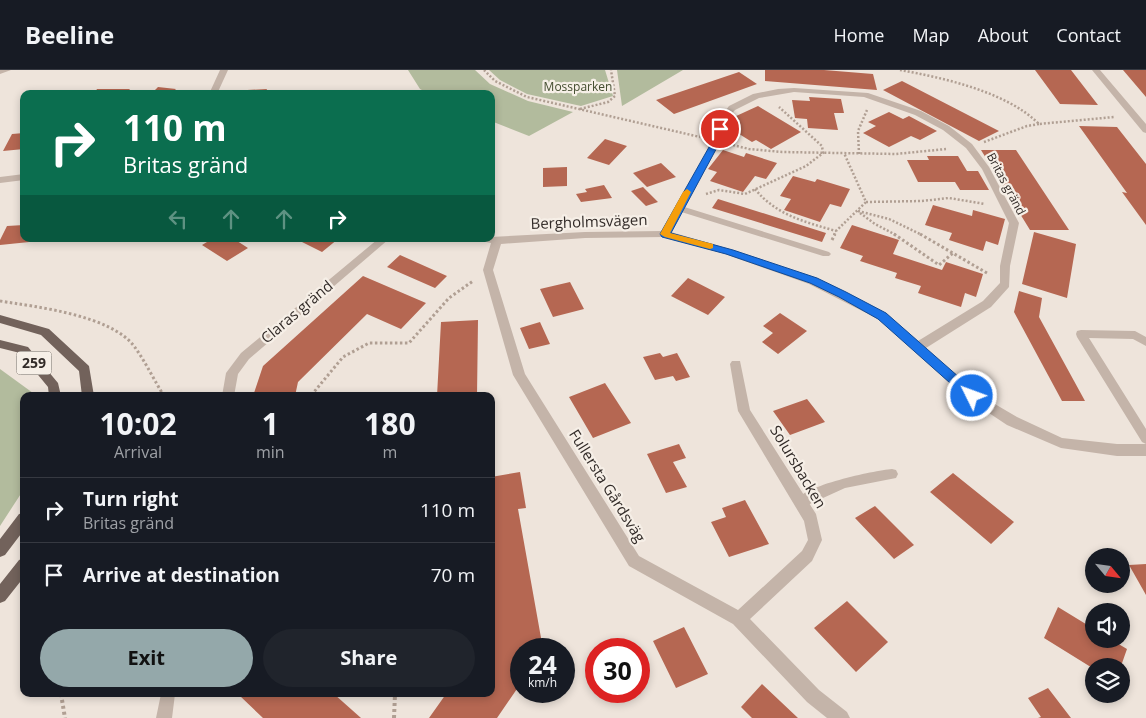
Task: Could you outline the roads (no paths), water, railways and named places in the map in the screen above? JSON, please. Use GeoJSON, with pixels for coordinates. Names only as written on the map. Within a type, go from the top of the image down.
{"type":"FeatureCollection","features":[{"type":"Feature","properties":{"kind":"main road"},"geometry":{"type":"LineString","coordinates":[[0,319],[44,332],[86,369],[88,392]]}},
{"type":"Feature","properties":{"kind":"main road","name":"259"},"geometry":{"type":"LineString","coordinates":[[0,344],[24,350],[54,386],[55,392]]}},
{"type":"Feature","properties":{"kind":"main road"},"geometry":{"type":"LineString","coordinates":[[0,550],[20,525]]}},
{"type":"Feature","properties":{"kind":"main road"},"geometry":{"type":"LineString","coordinates":[[0,596],[20,570]]}},
{"type":"Feature","properties":{"kind":"street"},"geometry":{"type":"LineString","coordinates":[[0,72],[7,70]]}},
{"type":"Feature","properties":{"kind":"street"},"geometry":{"type":"LineString","coordinates":[[215,90],[221,80],[224,70]]}},
{"type":"Feature","properties":{"kind":"street"},"geometry":{"type":"LineString","coordinates":[[1096,70],[1146,130]]}},
{"type":"Feature","properties":{"kind":"street","name":"Britas gränd"},"geometry":{"type":"LineString","coordinates":[[665,234],[717,140],[724,118],[732,108],[756,96],[804,91],[840,93],[874,98],[918,113],[946,128],[969,146],[986,169],[1014,223],[1005,266],[1005,284],[987,304],[918,347]]}},
{"type":"Feature","properties":{"kind":"street"},"geometry":{"type":"LineString","coordinates":[[0,180],[20,178]]}},
{"type":"Feature","properties":{"kind":"street","name":"Bergholmsvägen"},"geometry":{"type":"LineString","coordinates":[[495,240],[586,235],[665,234],[729,252],[814,281],[882,316],[972,396],[1012,421],[1061,443],[1117,450],[1146,450]]}},
{"type":"Feature","properties":{"kind":"street","name":"Claras gränd"},"geometry":{"type":"LineString","coordinates":[[229,392],[232,373],[245,356],[380,242]]}},
{"type":"Feature","properties":{"kind":"street","name":"Fullersta Gårdsväg"},"geometry":{"type":"LineString","coordinates":[[491,242],[488,270],[519,375],[634,561],[739,619],[813,696],[841,718]]}},
{"type":"Feature","properties":{"kind":"street","name":"Solursbacken"},"geometry":{"type":"LineString","coordinates":[[736,364],[744,411],[811,519],[815,540],[807,556],[739,619]]}},
{"type":"Feature","properties":{"kind":"lane"},"geometry":{"type":"LineString","coordinates":[[678,208],[826,254]]}},
{"type":"Feature","properties":{"kind":"lane"},"geometry":{"type":"LineString","coordinates":[[1146,342],[1135,335],[1081,334],[1146,439]]}},
{"type":"Feature","properties":{"kind":"lane"},"geometry":{"type":"LineString","coordinates":[[801,502],[828,488],[873,475],[892,474]]}},
{"type":"Feature","properties":{"kind":"lane"},"geometry":{"type":"LineString","coordinates":[[164,718],[168,697]]}},
{"type":"Feature","properties":{"kind":"park label","name":"Mossparken"},"geometry":{"type":"Point","coordinates":[578,87]}}]}
